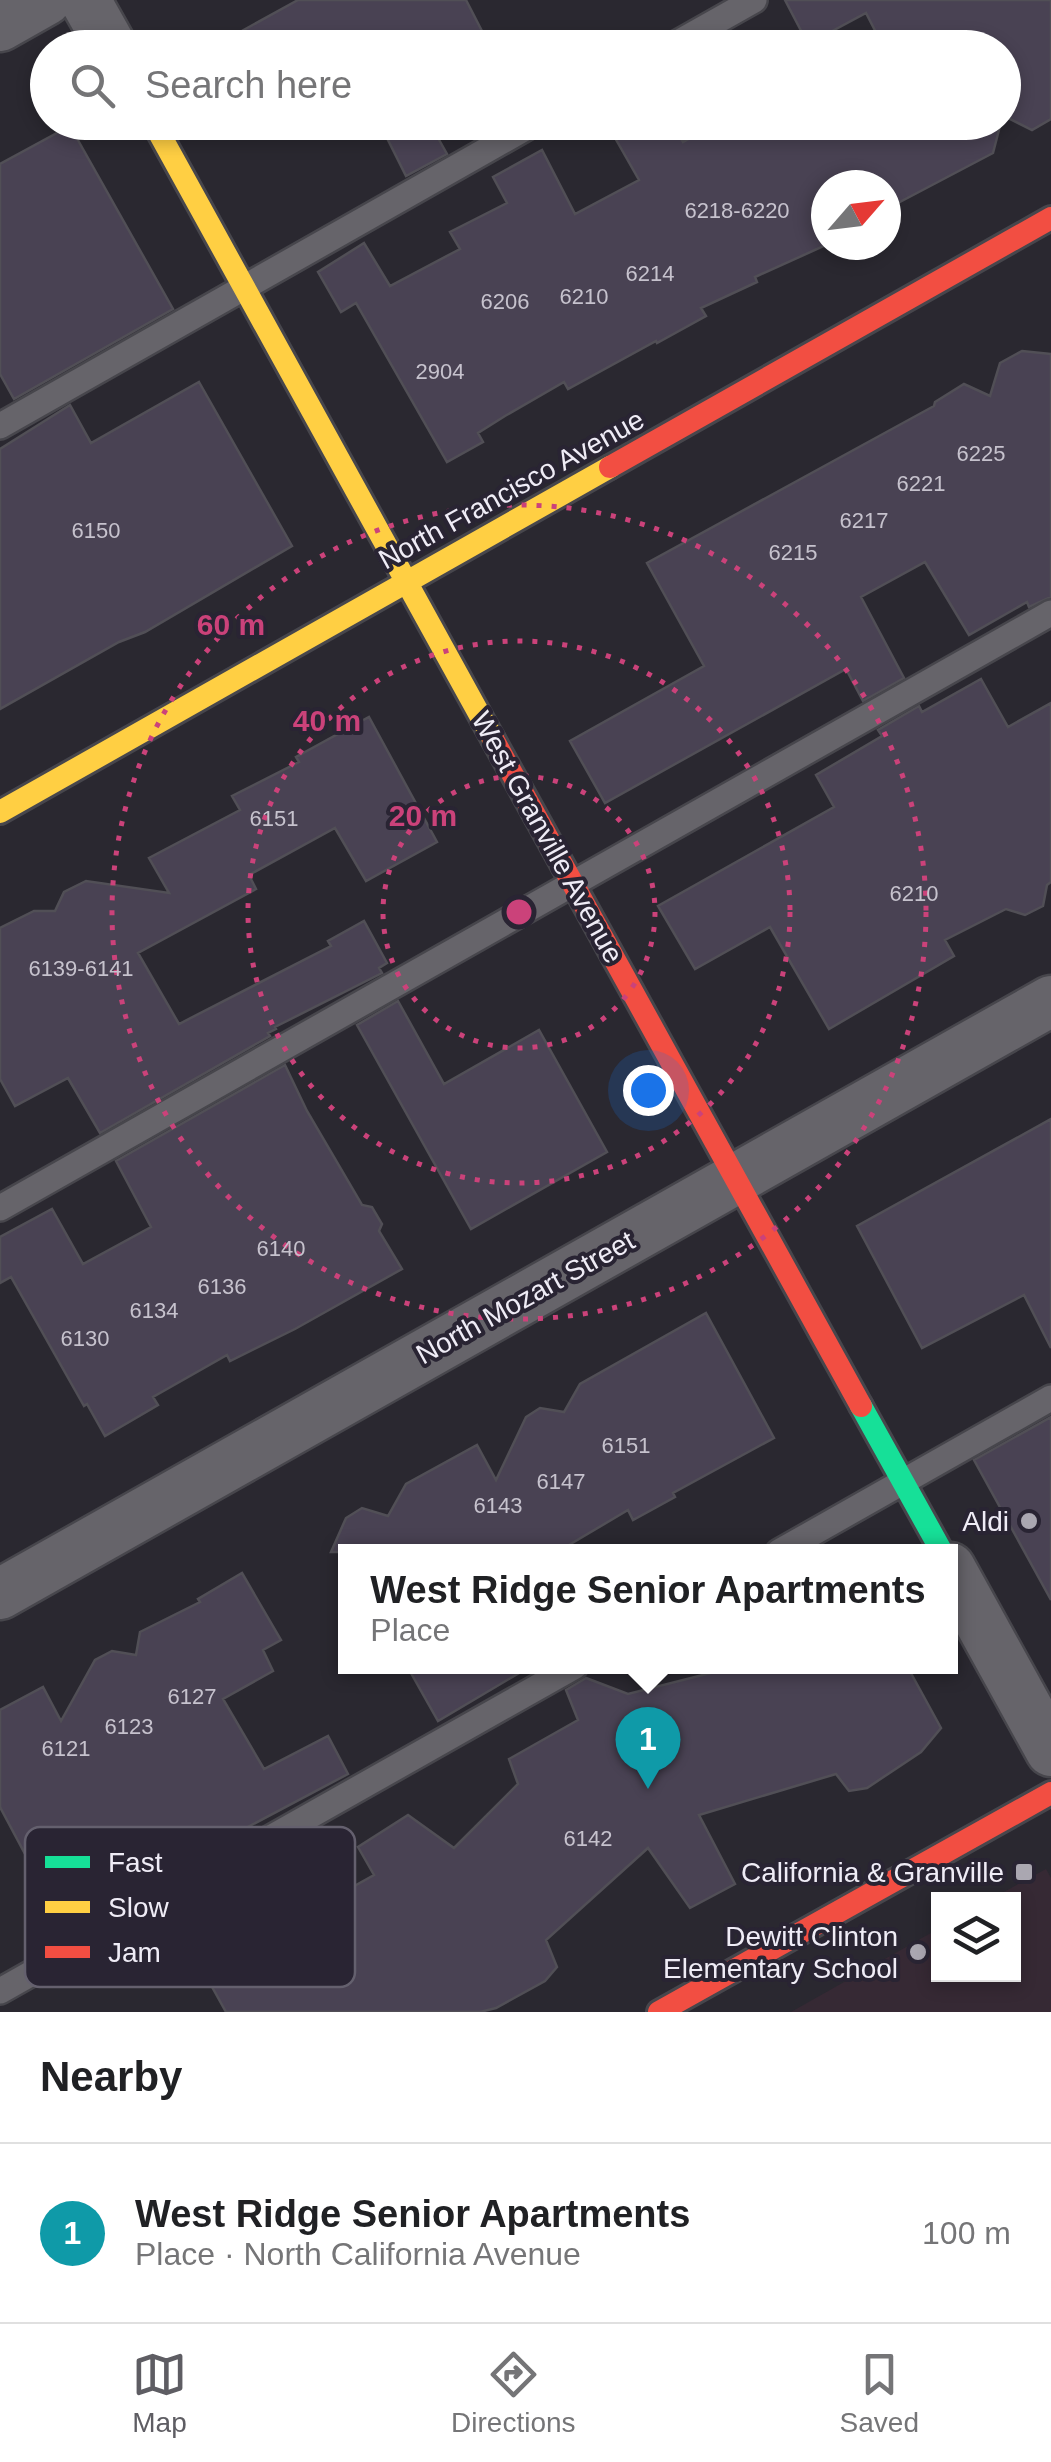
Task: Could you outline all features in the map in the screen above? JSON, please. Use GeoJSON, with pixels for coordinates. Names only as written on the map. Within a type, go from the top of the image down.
{"type":"FeatureCollection","features":[{"type":"Feature","properties":{"kind":"street"},"geometry":{"type":"LineString","coordinates":[[0,26],[46,0]]}},
{"type":"Feature","properties":{"kind":"street"},"geometry":{"type":"LineString","coordinates":[[85,0],[102,30]]}},
{"type":"Feature","properties":{"kind":"street","name":"West Granville Avenue"},"geometry":{"type":"LineString","coordinates":[[164,140],[938,1544]]}},
{"type":"Feature","properties":{"kind":"street","name":"North Francisco Avenue"},"geometry":{"type":"LineString","coordinates":[[0,812],[1051,218]]}},
{"type":"Feature","properties":{"kind":"street","name":"North Mozart Street"},"geometry":{"type":"LineString","coordinates":[[0,1594],[1051,1001]]}},
{"type":"Feature","properties":{"kind":"street"},"geometry":{"type":"LineString","coordinates":[[958,1582],[1051,1751]]}},
{"type":"Feature","properties":{"kind":"street"},"geometry":{"type":"LineString","coordinates":[[660,2012],[1051,1792]]}},
{"type":"Feature","properties":{"kind":"lane"},"geometry":{"type":"LineString","coordinates":[[701,30],[754,0]]}},
{"type":"Feature","properties":{"kind":"lane"},"geometry":{"type":"LineString","coordinates":[[0,426],[504,140]]}},
{"type":"Feature","properties":{"kind":"lane"},"geometry":{"type":"LineString","coordinates":[[0,1208],[1051,613]]}},
{"type":"Feature","properties":{"kind":"lane"},"geometry":{"type":"LineString","coordinates":[[793,1544],[1051,1398]]}},
{"type":"Feature","properties":{"kind":"lane"},"geometry":{"type":"LineString","coordinates":[[291,1827],[562,1674]]}},
{"type":"Feature","properties":{"kind":"lane"},"geometry":{"type":"LineString","coordinates":[[0,1991],[25,1977]]}},
{"type":"Feature","properties":{"kind":"shaded area","name":"Dewitt Clinton Elementary School"},"geometry":{"type":"Polygon","coordinates":[[[1046,1869],[1051,1878],[1051,2012],[791,2012],[931,1933],[931,1982],[1021,1982],[1021,1892],[1004,1892],[1046,1869]]]}},
{"type":"Feature","properties":{"kind":"building"},"geometry":{"type":"Polygon","coordinates":[[[298,0],[466,0],[481,30],[244,30],[298,0]]]}},
{"type":"Feature","properties":{"kind":"building"},"geometry":{"type":"Polygon","coordinates":[[[785,0],[1051,0],[1051,119],[1032,130],[1021,124],[1021,30],[875,30],[866,13],[834,30],[801,30],[785,0]]]}},
{"type":"Feature","properties":{"kind":"building"},"geometry":{"type":"Polygon","coordinates":[[[44,140],[78,140],[173,309],[14,399],[0,374],[0,164],[44,140]]]}},
{"type":"Feature","properties":{"kind":"building"},"geometry":{"type":"Polygon","coordinates":[[[388,140],[439,140],[447,154],[406,176],[388,140]]]}},
{"type":"Feature","properties":{"kind":"building"},"geometry":{"type":"Polygon","coordinates":[[[616,140],[996,140],[993,153],[901,201],[901,170],[811,170],[811,252],[755,277],[757,282],[701,308],[706,316],[657,343],[568,389],[564,382],[505,416],[478,433],[483,442],[447,462],[356,303],[341,312],[318,272],[364,243],[390,286],[460,249],[450,232],[507,203],[493,177],[542,150],[575,214],[639,180],[616,140]]]}},
{"type":"Feature","properties":{"kind":"building"},"geometry":{"type":"Polygon","coordinates":[[[1022,351],[1051,354],[1051,597],[1029,607],[1027,602],[969,635],[925,562],[861,597],[904,678],[863,701],[846,669],[605,803],[570,741],[704,666],[647,563],[934,406],[964,384],[990,396],[1000,363],[1022,351]]]}},
{"type":"Feature","properties":{"kind":"building"},"geometry":{"type":"Polygon","coordinates":[[[199,382],[292,546],[145,632],[119,642],[0,709],[0,449],[70,405],[91,443],[199,382]]]}},
{"type":"Feature","properties":{"kind":"building"},"geometry":{"type":"Polygon","coordinates":[[[981,679],[1008,727],[1051,703],[1051,882],[1043,906],[1025,915],[1006,909],[945,940],[954,956],[829,1029],[770,927],[695,969],[658,906],[834,807],[816,775],[882,736],[878,730],[919,706],[922,712],[981,679]]]}},
{"type":"Feature","properties":{"kind":"building"},"geometry":{"type":"Polygon","coordinates":[[[369,717],[437,842],[366,881],[335,828],[249,875],[256,889],[138,953],[179,1024],[331,946],[328,941],[364,921],[387,963],[379,968],[382,973],[275,1027],[268,1033],[270,1036],[100,1133],[68,1078],[15,1106],[0,1079],[0,928],[34,911],[55,911],[64,892],[86,881],[169,893],[149,858],[240,810],[232,796],[299,762],[296,757],[369,717]]]}},
{"type":"Feature","properties":{"kind":"building"},"geometry":{"type":"Polygon","coordinates":[[[398,1001],[444,1084],[539,1030],[607,1152],[471,1229],[357,1025],[398,1001]]]}},
{"type":"Feature","properties":{"kind":"building"},"geometry":{"type":"Polygon","coordinates":[[[285,1065],[362,1205],[372,1207],[382,1224],[379,1231],[402,1269],[230,1361],[227,1355],[153,1397],[158,1405],[105,1436],[11,1277],[0,1283],[0,1237],[52,1209],[83,1264],[151,1227],[116,1161],[285,1065]]]}},
{"type":"Feature","properties":{"kind":"building"},"geometry":{"type":"Polygon","coordinates":[[[1051,1119],[1051,1348],[1024,1295],[922,1348],[857,1226],[1051,1119]]]}},
{"type":"Feature","properties":{"kind":"building"},"geometry":{"type":"Polygon","coordinates":[[[706,1313],[774,1438],[673,1493],[675,1497],[633,1520],[628,1510],[571,1544],[338,1544],[338,1552],[331,1552],[346,1518],[362,1508],[388,1516],[406,1484],[477,1445],[496,1480],[526,1417],[540,1408],[564,1412],[580,1384],[706,1313]]]}},
{"type":"Feature","properties":{"kind":"building","name":"Aldi"},"geometry":{"type":"Polygon","coordinates":[[[1051,1417],[1051,1600],[974,1460],[1051,1417]]]}},
{"type":"Feature","properties":{"kind":"building"},"geometry":{"type":"Polygon","coordinates":[[[242,1573],[281,1640],[263,1650],[273,1671],[223,1699],[264,1769],[328,1736],[348,1774],[248,1827],[25,1827],[25,1854],[0,1807],[0,1710],[43,1687],[61,1721],[95,1660],[112,1651],[136,1655],[140,1632],[200,1602],[198,1599],[242,1573]]]}},
{"type":"Feature","properties":{"kind":"building"},"geometry":{"type":"Polygon","coordinates":[[[412,1674],[517,1674],[438,1721],[412,1674]]]}},
{"type":"Feature","properties":{"kind":"building"},"geometry":{"type":"Polygon","coordinates":[[[707,1674],[911,1674],[941,1728],[921,1752],[867,1788],[849,1791],[836,1774],[699,1815],[735,1884],[690,1908],[648,1848],[546,1940],[557,1967],[545,1981],[496,2008],[480,2012],[226,2012],[212,1987],[355,1987],[355,1886],[374,1875],[358,1847],[408,1815],[454,1848],[518,1784],[509,1759],[578,1720],[566,1690],[586,1678],[628,1694],[707,1674]]]}},
{"type":"Feature","properties":{"kind":"traffic: fast"},"geometry":{"type":"LineString","coordinates":[[861,1406],[938,1544]]}},
{"type":"Feature","properties":{"kind":"traffic: slow"},"geometry":{"type":"LineString","coordinates":[[163,140],[493,739]]}},
{"type":"Feature","properties":{"kind":"traffic: slow"},"geometry":{"type":"LineString","coordinates":[[0,812],[610,467]]}},
{"type":"Feature","properties":{"kind":"traffic: jam"},"geometry":{"type":"LineString","coordinates":[[610,467],[1051,218]]}},
{"type":"Feature","properties":{"kind":"traffic: jam"},"geometry":{"type":"LineString","coordinates":[[493,739],[861,1406]]}},
{"type":"Feature","properties":{"kind":"traffic: jam"},"geometry":{"type":"LineString","coordinates":[[659,2012],[1051,1793]]}},
{"type":"Feature","properties":{"kind":"place","name":"Aldi"},"geometry":{"type":"Point","coordinates":[1029,1521]}},
{"type":"Feature","properties":{"kind":"place","name":"West Ridge Senior Apartments"},"geometry":{"type":"Point","coordinates":[648,1789]}},
{"type":"Feature","properties":{"kind":"place","name":"California & Granville"},"geometry":{"type":"Point","coordinates":[1024,1872]}},
{"type":"Feature","properties":{"kind":"place","name":"Dewitt Clinton Elementary School"},"geometry":{"type":"Point","coordinates":[918,1952]}}]}
